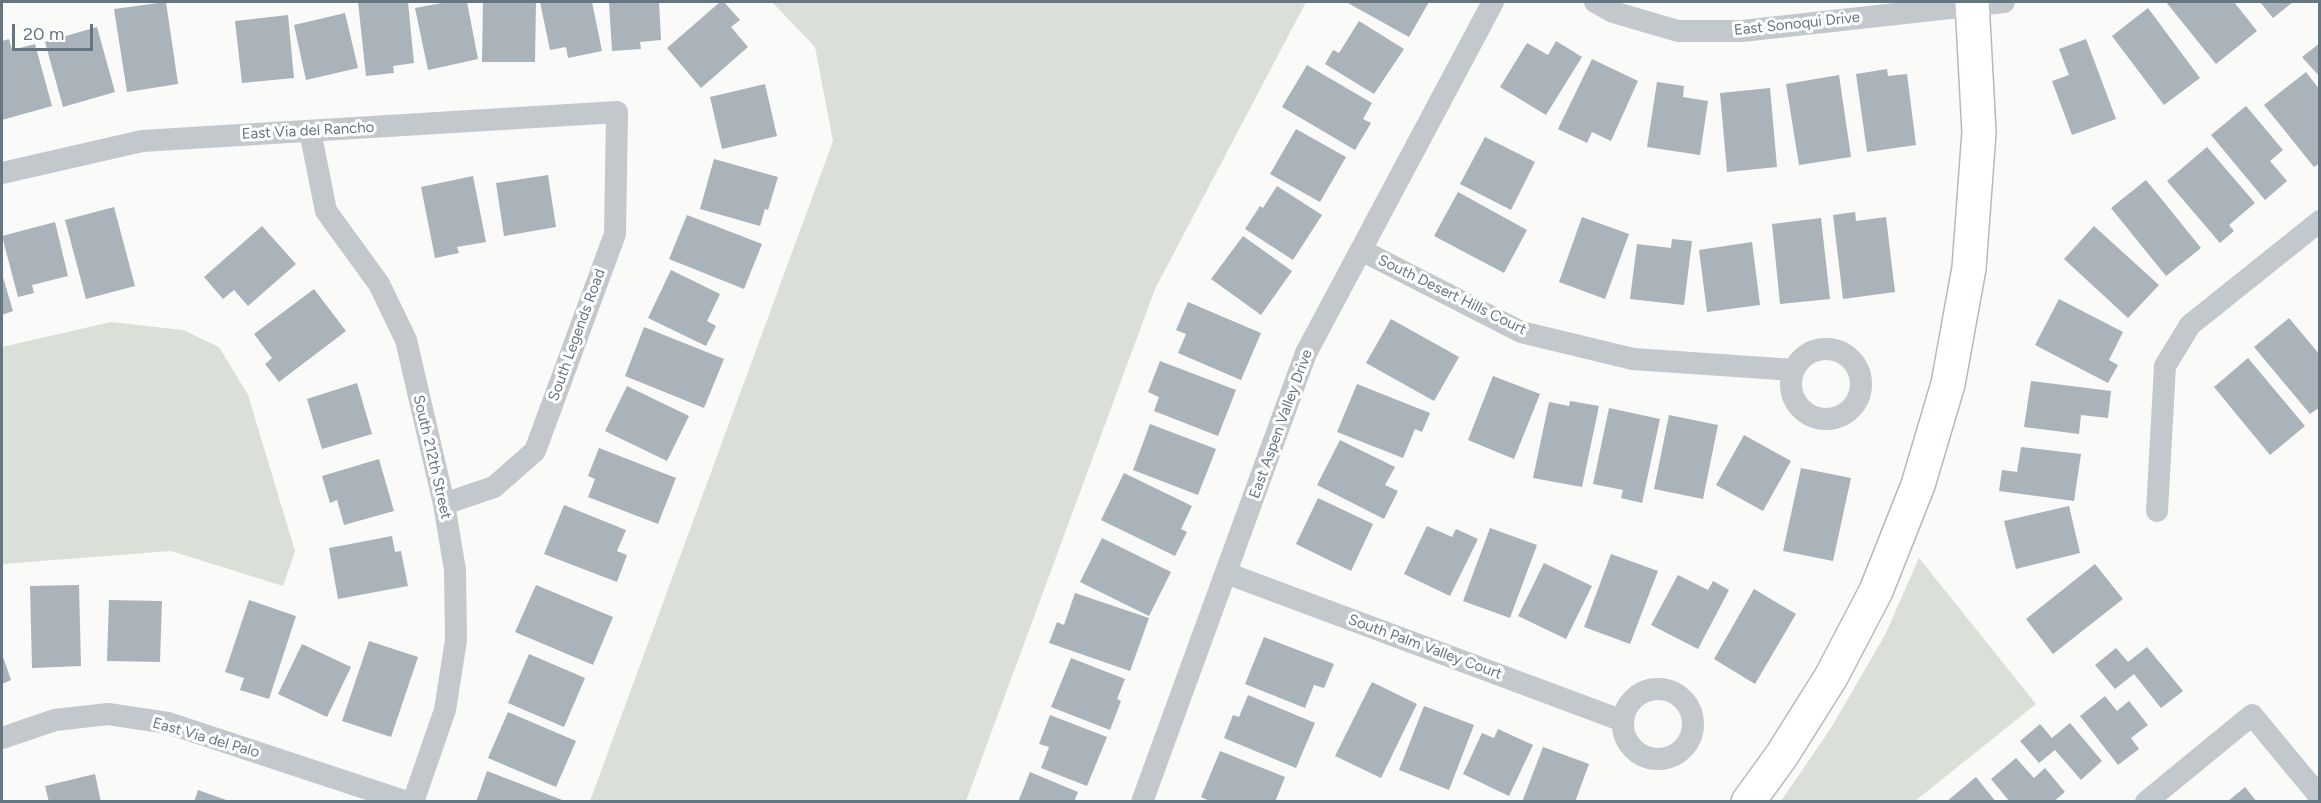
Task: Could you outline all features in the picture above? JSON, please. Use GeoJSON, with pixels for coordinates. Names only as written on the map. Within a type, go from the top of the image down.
{"type":"FeatureCollection","features":[{"type":"Feature","properties":{"kind":"street","name":"East Aspen Valley Drive"},"geometry":{"type":"LineString","coordinates":[[1143,801],[1306,353],[1493,2]]}},
{"type":"Feature","properties":{"kind":"street","name":"East Sonoqui Drive"},"geometry":{"type":"LineString","coordinates":[[1595,2],[1613,12],[1678,31],[1742,31],[1983,3]]}},
{"type":"Feature","properties":{"kind":"street"},"geometry":{"type":"LineString","coordinates":[[1748,801],[1782,755],[1825,687],[1876,591],[1918,485],[1948,384],[1969,268],[1979,132],[1983,3]]}},
{"type":"Feature","properties":{"kind":"street","name":"East Via del Rancho"},"geometry":{"type":"LineString","coordinates":[[2,173],[142,141],[617,112]]}},
{"type":"Feature","properties":{"kind":"street","name":"South Legends Road"},"geometry":{"type":"LineString","coordinates":[[444,504],[494,487],[535,451],[615,234],[617,112]]}},
{"type":"Feature","properties":{"kind":"street","name":"South 212th Street"},"geometry":{"type":"LineString","coordinates":[[310,130],[326,211],[379,284],[406,340],[444,504],[455,570],[456,640],[445,711],[413,801]]}},
{"type":"Feature","properties":{"kind":"street"},"geometry":{"type":"LineString","coordinates":[[2157,511],[2165,366],[2190,325],[2319,221]]}},
{"type":"Feature","properties":{"kind":"street","name":"South Desert Hills Court"},"geometry":{"type":"LineString","coordinates":[[1361,250],[1521,332],[1632,359],[1794,370]]}},
{"type":"Feature","properties":{"kind":"street","name":"South Palm Valley Court"},"geometry":{"type":"LineString","coordinates":[[1226,573],[1623,721]]}},
{"type":"Feature","properties":{"kind":"street","name":"East Via del Palo"},"geometry":{"type":"LineString","coordinates":[[2,738],[55,720],[108,714],[168,723],[407,801]]}},
{"type":"Feature","properties":{"kind":"street"},"geometry":{"type":"LineString","coordinates":[[2146,801],[2252,716],[2319,797]]}},
{"type":"Feature","properties":{"kind":"shaded area"},"geometry":{"type":"Polygon","coordinates":[[[772,2],[1306,2],[1155,289],[966,801],[590,801],[833,141],[815,47],[772,2]]]}},
{"type":"Feature","properties":{"kind":"shaded area"},"geometry":{"type":"Polygon","coordinates":[[[111,322],[183,330],[219,347],[248,395],[295,551],[283,586],[171,551],[2,564],[2,347],[111,322]]]}},
{"type":"Feature","properties":{"kind":"shaded area"},"geometry":{"type":"Polygon","coordinates":[[[1919,558],[2036,704],[1915,801],[1781,801],[1831,728],[1885,635],[1919,558]]]}},
{"type":"Feature","properties":{"kind":"building"},"geometry":{"type":"Polygon","coordinates":[[[166,2],[178,84],[127,92],[114,9],[166,2]]]}},
{"type":"Feature","properties":{"kind":"building"},"geometry":{"type":"Polygon","coordinates":[[[358,2],[408,2],[414,63],[393,66],[394,73],[366,76],[358,2]]]}},
{"type":"Feature","properties":{"kind":"building"},"geometry":{"type":"Polygon","coordinates":[[[447,2],[467,2],[478,59],[428,70],[415,8],[447,2]]]}},
{"type":"Feature","properties":{"kind":"building"},"geometry":{"type":"Polygon","coordinates":[[[483,2],[536,2],[535,62],[482,62],[483,2]]]}},
{"type":"Feature","properties":{"kind":"building"},"geometry":{"type":"Polygon","coordinates":[[[540,2],[592,2],[602,51],[568,58],[566,47],[550,50],[540,2]]]}},
{"type":"Feature","properties":{"kind":"building"},"geometry":{"type":"Polygon","coordinates":[[[609,2],[659,2],[661,40],[640,42],[641,49],[612,51],[609,2]]]}},
{"type":"Feature","properties":{"kind":"building"},"geometry":{"type":"Polygon","coordinates":[[[720,2],[724,2],[740,20],[731,27],[748,47],[701,88],[667,48],[720,2]]]}},
{"type":"Feature","properties":{"kind":"building"},"geometry":{"type":"Polygon","coordinates":[[[1346,2],[1429,2],[1409,37],[1346,2]]]}},
{"type":"Feature","properties":{"kind":"building"},"geometry":{"type":"Polygon","coordinates":[[[2166,2],[2234,2],[2257,31],[2216,64],[2166,2]]]}},
{"type":"Feature","properties":{"kind":"building"},"geometry":{"type":"Polygon","coordinates":[[[2260,2],[2293,2],[2273,18],[2260,2]]]}},
{"type":"Feature","properties":{"kind":"building"},"geometry":{"type":"Polygon","coordinates":[[[2148,8],[2200,78],[2164,105],[2112,36],[2148,8]]]}},
{"type":"Feature","properties":{"kind":"building"},"geometry":{"type":"Polygon","coordinates":[[[345,13],[358,68],[306,80],[294,25],[345,13]]]}},
{"type":"Feature","properties":{"kind":"building"},"geometry":{"type":"Polygon","coordinates":[[[288,15],[294,78],[242,83],[235,21],[288,15]]]}},
{"type":"Feature","properties":{"kind":"building"},"geometry":{"type":"Polygon","coordinates":[[[1359,21],[1404,49],[1374,94],[1325,64],[1333,50],[1339,53],[1359,21]]]}},
{"type":"Feature","properties":{"kind":"building"},"geometry":{"type":"Polygon","coordinates":[[[97,27],[115,92],[63,107],[45,42],[97,27]]]}},
{"type":"Feature","properties":{"kind":"building"},"geometry":{"type":"Polygon","coordinates":[[[9,39],[12,50],[35,44],[52,106],[2,120],[2,41],[9,39]]]}},
{"type":"Feature","properties":{"kind":"building"},"geometry":{"type":"Polygon","coordinates":[[[2086,39],[2116,119],[2072,135],[2052,81],[2069,75],[2059,49],[2086,39]]]}},
{"type":"Feature","properties":{"kind":"building"},"geometry":{"type":"Polygon","coordinates":[[[1556,41],[1582,57],[1546,115],[1500,87],[1527,43],[1548,55],[1556,41]]]}},
{"type":"Feature","properties":{"kind":"building"},"geometry":{"type":"Polygon","coordinates":[[[2320,43],[2320,77],[2302,57],[2320,43]]]}},
{"type":"Feature","properties":{"kind":"building"},"geometry":{"type":"Polygon","coordinates":[[[1592,59],[1638,81],[1611,141],[1592,132],[1587,143],[1558,129],[1592,59]]]}},
{"type":"Feature","properties":{"kind":"building"},"geometry":{"type":"Polygon","coordinates":[[[1307,65],[1372,103],[1363,119],[1371,123],[1355,150],[1282,107],[1307,65]]]}},
{"type":"Feature","properties":{"kind":"building"},"geometry":{"type":"Polygon","coordinates":[[[1887,69],[1888,76],[1907,74],[1916,145],[1867,152],[1856,74],[1887,69]]]}},
{"type":"Feature","properties":{"kind":"building"},"geometry":{"type":"Polygon","coordinates":[[[2306,72],[2320,90],[2320,163],[2314,167],[2264,105],[2306,72]]]}},
{"type":"Feature","properties":{"kind":"building"},"geometry":{"type":"Polygon","coordinates":[[[1839,75],[1851,157],[1799,165],[1786,84],[1839,75]]]}},
{"type":"Feature","properties":{"kind":"building"},"geometry":{"type":"Polygon","coordinates":[[[1657,82],[1684,86],[1683,97],[1708,101],[1700,155],[1647,147],[1657,82]]]}},
{"type":"Feature","properties":{"kind":"building"},"geometry":{"type":"Polygon","coordinates":[[[765,84],[777,136],[722,149],[710,97],[765,84]]]}},
{"type":"Feature","properties":{"kind":"building"},"geometry":{"type":"Polygon","coordinates":[[[1770,88],[1777,167],[1727,172],[1720,93],[1770,88]]]}},
{"type":"Feature","properties":{"kind":"building"},"geometry":{"type":"Polygon","coordinates":[[[2246,106],[2283,150],[2270,161],[2287,181],[2265,200],[2211,135],[2246,106]]]}},
{"type":"Feature","properties":{"kind":"building"},"geometry":{"type":"Polygon","coordinates":[[[1296,129],[1346,157],[1320,202],[1270,174],[1296,129]]]}},
{"type":"Feature","properties":{"kind":"building"},"geometry":{"type":"Polygon","coordinates":[[[1485,137],[1535,162],[1511,210],[1460,184],[1485,137]]]}},
{"type":"Feature","properties":{"kind":"building"},"geometry":{"type":"Polygon","coordinates":[[[2207,147],[2255,203],[2229,225],[2234,231],[2220,243],[2167,181],[2207,147]]]}},
{"type":"Feature","properties":{"kind":"building"},"geometry":{"type":"Polygon","coordinates":[[[714,159],[778,177],[768,210],[765,209],[760,226],[700,209],[714,159]]]}},
{"type":"Feature","properties":{"kind":"building"},"geometry":{"type":"Polygon","coordinates":[[[548,175],[556,227],[504,236],[496,183],[548,175]]]}},
{"type":"Feature","properties":{"kind":"building"},"geometry":{"type":"Polygon","coordinates":[[[473,176],[486,242],[457,247],[459,253],[435,258],[421,187],[473,176]]]}},
{"type":"Feature","properties":{"kind":"building"},"geometry":{"type":"Polygon","coordinates":[[[2146,180],[2201,248],[2166,276],[2111,208],[2146,180]]]}},
{"type":"Feature","properties":{"kind":"building"},"geometry":{"type":"Polygon","coordinates":[[[1277,186],[1322,215],[1293,260],[1245,229],[1260,206],[1263,208],[1277,186]]]}},
{"type":"Feature","properties":{"kind":"building"},"geometry":{"type":"Polygon","coordinates":[[[1458,192],[1527,230],[1504,273],[1434,236],[1458,192]]]}},
{"type":"Feature","properties":{"kind":"building"},"geometry":{"type":"Polygon","coordinates":[[[114,207],[135,286],[86,299],[65,220],[114,207]]]}},
{"type":"Feature","properties":{"kind":"building"},"geometry":{"type":"Polygon","coordinates":[[[1855,212],[1856,221],[1886,217],[1895,292],[1843,299],[1833,215],[1855,212]]]}},
{"type":"Feature","properties":{"kind":"building"},"geometry":{"type":"Polygon","coordinates":[[[687,215],[762,244],[744,289],[669,259],[687,215]]]}},
{"type":"Feature","properties":{"kind":"building"},"geometry":{"type":"Polygon","coordinates":[[[1582,217],[1629,234],[1605,299],[1559,282],[1582,217]]]}},
{"type":"Feature","properties":{"kind":"building"},"geometry":{"type":"Polygon","coordinates":[[[1821,218],[1830,299],[1780,304],[1772,224],[1821,218]]]}},
{"type":"Feature","properties":{"kind":"building"},"geometry":{"type":"Polygon","coordinates":[[[55,222],[68,276],[32,285],[34,293],[18,297],[2,236],[55,222]]]}},
{"type":"Feature","properties":{"kind":"building"},"geometry":{"type":"Polygon","coordinates":[[[262,226],[296,264],[248,306],[234,290],[223,299],[204,277],[262,226]]]}},
{"type":"Feature","properties":{"kind":"building"},"geometry":{"type":"Polygon","coordinates":[[[2094,226],[2159,285],[2128,318],[2064,259],[2094,226]]]}},
{"type":"Feature","properties":{"kind":"building"},"geometry":{"type":"Polygon","coordinates":[[[1243,236],[1292,271],[1261,315],[1211,279],[1243,236]]]}},
{"type":"Feature","properties":{"kind":"building"},"geometry":{"type":"Polygon","coordinates":[[[1672,239],[1692,241],[1684,305],[1630,299],[1637,244],[1671,248],[1672,239]]]}},
{"type":"Feature","properties":{"kind":"building"},"geometry":{"type":"Polygon","coordinates":[[[1752,242],[1760,305],[1707,312],[1699,250],[1752,242]]]}},
{"type":"Feature","properties":{"kind":"building"},"geometry":{"type":"Polygon","coordinates":[[[671,270],[720,294],[707,321],[716,326],[706,346],[648,318],[671,270]]]}},
{"type":"Feature","properties":{"kind":"building"},"geometry":{"type":"Polygon","coordinates":[[[2,274],[13,311],[2,315],[2,274]]]}},
{"type":"Feature","properties":{"kind":"building"},"geometry":{"type":"Polygon","coordinates":[[[314,289],[346,331],[279,382],[265,364],[272,358],[254,334],[314,289]]]}},
{"type":"Feature","properties":{"kind":"building"},"geometry":{"type":"Polygon","coordinates":[[[2059,299],[2123,332],[2109,360],[2118,365],[2108,383],[2035,345],[2059,299]]]}},
{"type":"Feature","properties":{"kind":"building"},"geometry":{"type":"Polygon","coordinates":[[[1188,302],[1261,333],[1241,380],[1178,353],[1186,334],[1176,330],[1188,302]]]}},
{"type":"Feature","properties":{"kind":"building"},"geometry":{"type":"Polygon","coordinates":[[[2289,318],[2320,355],[2320,407],[2310,414],[2254,347],[2289,318]]]}},
{"type":"Feature","properties":{"kind":"building"},"geometry":{"type":"Polygon","coordinates":[[[1391,319],[1459,357],[1434,401],[1366,363],[1391,319]]]}},
{"type":"Feature","properties":{"kind":"building"},"geometry":{"type":"Polygon","coordinates":[[[644,327],[724,359],[704,408],[625,376],[644,327]]]}},
{"type":"Feature","properties":{"kind":"building"},"geometry":{"type":"Polygon","coordinates":[[[2248,358],[2305,426],[2270,455],[2214,387],[2248,358]]]}},
{"type":"Feature","properties":{"kind":"building"},"geometry":{"type":"Polygon","coordinates":[[[1160,361],[1236,390],[1218,436],[1154,411],[1159,397],[1148,392],[1160,361]]]}},
{"type":"Feature","properties":{"kind":"building"},"geometry":{"type":"Polygon","coordinates":[[[1493,376],[1540,394],[1514,459],[1468,440],[1493,376]]]}},
{"type":"Feature","properties":{"kind":"building"},"geometry":{"type":"Polygon","coordinates":[[[2031,381],[2111,391],[2108,418],[2081,415],[2079,434],[2024,427],[2031,381]]]}},
{"type":"Feature","properties":{"kind":"building"},"geometry":{"type":"Polygon","coordinates":[[[357,383],[372,434],[322,449],[307,399],[357,383]]]}},
{"type":"Feature","properties":{"kind":"building"},"geometry":{"type":"Polygon","coordinates":[[[1357,384],[1430,413],[1422,432],[1415,429],[1403,458],[1337,432],[1357,384]]]}},
{"type":"Feature","properties":{"kind":"building"},"geometry":{"type":"Polygon","coordinates":[[[627,386],[689,416],[667,461],[605,431],[627,386]]]}},
{"type":"Feature","properties":{"kind":"building"},"geometry":{"type":"Polygon","coordinates":[[[1570,401],[1599,406],[1582,487],[1533,478],[1549,402],[1569,406],[1570,401]]]}},
{"type":"Feature","properties":{"kind":"building"},"geometry":{"type":"Polygon","coordinates":[[[1609,408],[1660,419],[1642,503],[1621,498],[1623,490],[1593,484],[1609,408]]]}},
{"type":"Feature","properties":{"kind":"building"},"geometry":{"type":"Polygon","coordinates":[[[1669,415],[1718,425],[1703,499],[1654,489],[1669,415]]]}},
{"type":"Feature","properties":{"kind":"building"},"geometry":{"type":"Polygon","coordinates":[[[1150,424],[1216,449],[1198,495],[1133,470],[1150,424]]]}},
{"type":"Feature","properties":{"kind":"building"},"geometry":{"type":"Polygon","coordinates":[[[1744,435],[1791,461],[1763,511],[1716,485],[1744,435]]]}},
{"type":"Feature","properties":{"kind":"building"},"geometry":{"type":"Polygon","coordinates":[[[1340,440],[1395,467],[1385,485],[1398,491],[1384,519],[1317,485],[1340,440]]]}},
{"type":"Feature","properties":{"kind":"building"},"geometry":{"type":"Polygon","coordinates":[[[2021,447],[2081,454],[2074,501],[1999,491],[2002,470],[2017,472],[2021,447]]]}},
{"type":"Feature","properties":{"kind":"building"},"geometry":{"type":"Polygon","coordinates":[[[599,448],[676,478],[658,524],[588,497],[595,479],[588,476],[599,448]]]}},
{"type":"Feature","properties":{"kind":"building"},"geometry":{"type":"Polygon","coordinates":[[[379,459],[394,511],[344,525],[337,500],[330,503],[322,476],[379,459]]]}},
{"type":"Feature","properties":{"kind":"building"},"geometry":{"type":"Polygon","coordinates":[[[1801,468],[1851,478],[1833,561],[1783,551],[1801,468]]]}},
{"type":"Feature","properties":{"kind":"building"},"geometry":{"type":"Polygon","coordinates":[[[1124,473],[1192,506],[1181,529],[1187,532],[1175,556],[1101,520],[1124,473]]]}},
{"type":"Feature","properties":{"kind":"building"},"geometry":{"type":"Polygon","coordinates":[[[1318,498],[1373,524],[1351,571],[1296,544],[1318,498]]]}},
{"type":"Feature","properties":{"kind":"building"},"geometry":{"type":"Polygon","coordinates":[[[564,505],[626,530],[617,551],[627,555],[617,582],[544,554],[564,505]]]}},
{"type":"Feature","properties":{"kind":"building"},"geometry":{"type":"Polygon","coordinates":[[[2069,506],[2080,553],[2016,569],[2004,521],[2069,506]]]}},
{"type":"Feature","properties":{"kind":"building"},"geometry":{"type":"Polygon","coordinates":[[[1427,526],[1452,537],[1456,529],[1478,539],[1450,596],[1404,574],[1427,526]]]}},
{"type":"Feature","properties":{"kind":"building"},"geometry":{"type":"Polygon","coordinates":[[[1490,528],[1537,545],[1510,618],[1463,601],[1490,528]]]}},
{"type":"Feature","properties":{"kind":"building"},"geometry":{"type":"Polygon","coordinates":[[[392,536],[395,552],[401,551],[408,586],[338,599],[329,548],[392,536]]]}},
{"type":"Feature","properties":{"kind":"building"},"geometry":{"type":"Polygon","coordinates":[[[1102,538],[1171,572],[1149,616],[1080,582],[1102,538]]]}},
{"type":"Feature","properties":{"kind":"building"},"geometry":{"type":"Polygon","coordinates":[[[1611,554],[1658,571],[1630,644],[1584,627],[1611,554]]]}},
{"type":"Feature","properties":{"kind":"building"},"geometry":{"type":"Polygon","coordinates":[[[1544,563],[1592,586],[1566,639],[1518,616],[1544,563]]]}},
{"type":"Feature","properties":{"kind":"building"},"geometry":{"type":"Polygon","coordinates":[[[2095,564],[2123,599],[2053,654],[2026,619],[2095,564]]]}},
{"type":"Feature","properties":{"kind":"building"},"geometry":{"type":"Polygon","coordinates":[[[1678,575],[1708,590],[1713,581],[1729,590],[1698,649],[1651,625],[1678,575]]]}},
{"type":"Feature","properties":{"kind":"building"},"geometry":{"type":"Polygon","coordinates":[[[79,585],[81,666],[32,668],[30,586],[79,585]]]}},
{"type":"Feature","properties":{"kind":"building"},"geometry":{"type":"Polygon","coordinates":[[[536,585],[613,617],[593,665],[515,632],[536,585]]]}},
{"type":"Feature","properties":{"kind":"building"},"geometry":{"type":"Polygon","coordinates":[[[1754,589],[1796,614],[1755,684],[1714,659],[1754,589]]]}},
{"type":"Feature","properties":{"kind":"building"},"geometry":{"type":"Polygon","coordinates":[[[1075,593],[1149,618],[1130,671],[1049,643],[1057,622],[1064,625],[1075,593]]]}},
{"type":"Feature","properties":{"kind":"building"},"geometry":{"type":"Polygon","coordinates":[[[109,600],[162,601],[160,662],[107,661],[109,600]]]}},
{"type":"Feature","properties":{"kind":"building"},"geometry":{"type":"Polygon","coordinates":[[[249,600],[296,616],[269,699],[240,690],[244,678],[225,672],[249,600]]]}},
{"type":"Feature","properties":{"kind":"building"},"geometry":{"type":"Polygon","coordinates":[[[1264,637],[1334,664],[1324,688],[1314,685],[1305,708],[1245,684],[1264,637]]]}},
{"type":"Feature","properties":{"kind":"building"},"geometry":{"type":"Polygon","coordinates":[[[369,641],[418,657],[391,737],[342,721],[369,641]]]}},
{"type":"Feature","properties":{"kind":"building"},"geometry":{"type":"Polygon","coordinates":[[[302,644],[351,667],[327,717],[278,694],[302,644]]]}},
{"type":"Feature","properties":{"kind":"building"},"geometry":{"type":"Polygon","coordinates":[[[2147,647],[2183,691],[2161,708],[2134,674],[2115,689],[2095,665],[2116,648],[2128,662],[2147,647]]]}},
{"type":"Feature","properties":{"kind":"building"},"geometry":{"type":"Polygon","coordinates":[[[2,654],[11,680],[2,684],[2,654]]]}},
{"type":"Feature","properties":{"kind":"building"},"geometry":{"type":"Polygon","coordinates":[[[529,654],[585,678],[564,727],[508,703],[529,654]]]}},
{"type":"Feature","properties":{"kind":"building"},"geometry":{"type":"Polygon","coordinates":[[[1071,658],[1125,679],[1117,699],[1121,701],[1110,730],[1051,707],[1071,658]]]}},
{"type":"Feature","properties":{"kind":"building"},"geometry":{"type":"Polygon","coordinates":[[[1372,682],[1417,704],[1381,778],[1335,756],[1372,682]]]}},
{"type":"Feature","properties":{"kind":"building"},"geometry":{"type":"Polygon","coordinates":[[[1248,695],[1315,723],[1296,768],[1224,738],[1233,715],[1239,717],[1248,695]]]}},
{"type":"Feature","properties":{"kind":"building"},"geometry":{"type":"Polygon","coordinates":[[[2105,696],[2117,711],[2129,701],[2148,725],[2131,738],[2139,749],[2118,765],[2080,716],[2105,696]]]}},
{"type":"Feature","properties":{"kind":"building"},"geometry":{"type":"Polygon","coordinates":[[[1424,706],[1474,725],[1449,790],[1399,770],[1424,706]]]}},
{"type":"Feature","properties":{"kind":"building"},"geometry":{"type":"Polygon","coordinates":[[[508,712],[576,741],[556,787],[488,758],[508,712]]]}},
{"type":"Feature","properties":{"kind":"building"},"geometry":{"type":"Polygon","coordinates":[[[1050,715],[1107,737],[1087,786],[1041,768],[1049,747],[1039,744],[1050,715]]]}},
{"type":"Feature","properties":{"kind":"building"},"geometry":{"type":"Polygon","coordinates":[[[2070,723],[2102,761],[2081,780],[2055,750],[2039,763],[2020,741],[2040,724],[2052,738],[2070,723]]]}},
{"type":"Feature","properties":{"kind":"building"},"geometry":{"type":"Polygon","coordinates":[[[1498,729],[1533,745],[1509,796],[1463,774],[1482,733],[1494,738],[1498,729]]]}},
{"type":"Feature","properties":{"kind":"building"},"geometry":{"type":"Polygon","coordinates":[[[1543,747],[1589,764],[1575,802],[1522,802],[1543,747]]]}},
{"type":"Feature","properties":{"kind":"building"},"geometry":{"type":"Polygon","coordinates":[[[1220,751],[1285,777],[1275,802],[1212,802],[1201,797],[1220,751]]]}},
{"type":"Feature","properties":{"kind":"building"},"geometry":{"type":"Polygon","coordinates":[[[2016,758],[2034,778],[2045,768],[2065,792],[2053,802],[2010,802],[1991,779],[2016,758]]]}},
{"type":"Feature","properties":{"kind":"building"},"geometry":{"type":"Polygon","coordinates":[[[487,771],[565,801],[565,802],[476,802],[487,771]]]}},
{"type":"Feature","properties":{"kind":"building"},"geometry":{"type":"Polygon","coordinates":[[[1030,772],[1078,792],[1074,802],[1018,802],[1030,772]]]}},
{"type":"Feature","properties":{"kind":"building"},"geometry":{"type":"Polygon","coordinates":[[[95,774],[101,802],[49,802],[45,786],[95,774]]]}},
{"type":"Feature","properties":{"kind":"building"},"geometry":{"type":"Polygon","coordinates":[[[1976,777],[1996,802],[1946,802],[1976,777]]]}},
{"type":"Feature","properties":{"kind":"building"},"geometry":{"type":"Polygon","coordinates":[[[2245,787],[2257,802],[2227,802],[2245,787]]]}},
{"type":"Feature","properties":{"kind":"building"},"geometry":{"type":"Polygon","coordinates":[[[198,790],[229,801],[229,802],[194,802],[198,790]]]}}]}
